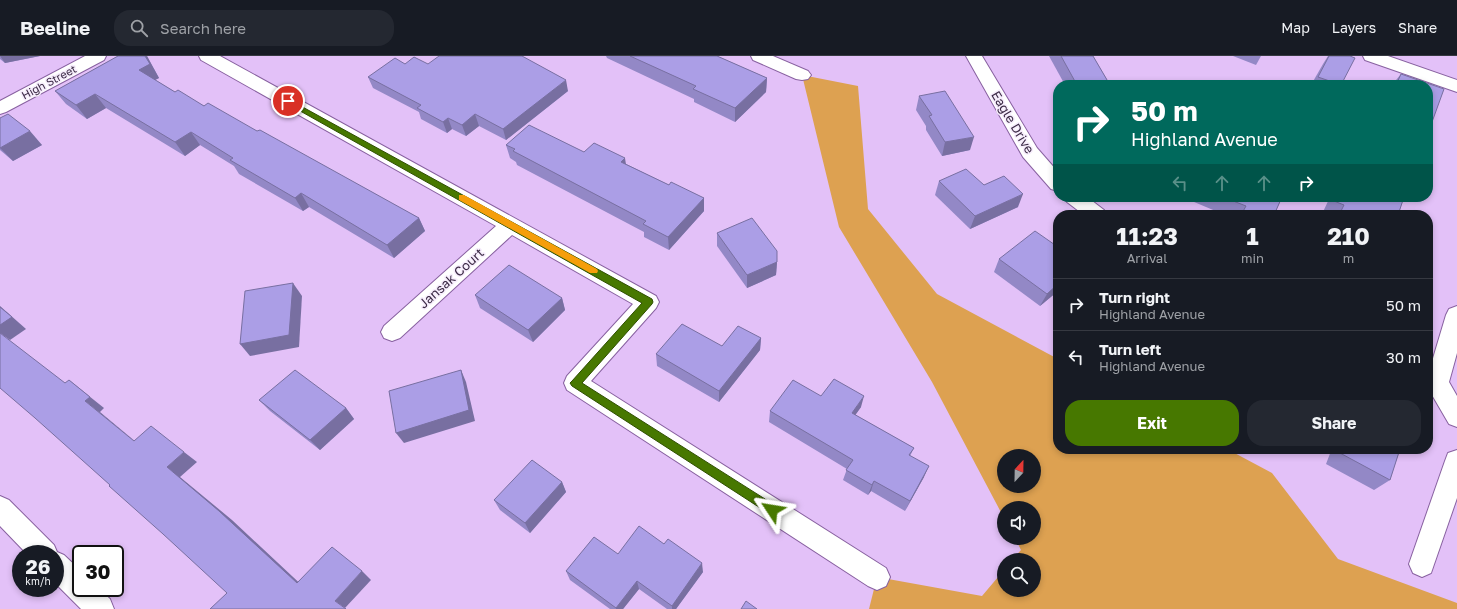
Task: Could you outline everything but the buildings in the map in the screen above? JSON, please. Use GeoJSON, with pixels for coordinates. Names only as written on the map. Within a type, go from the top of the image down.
{"type":"FeatureCollection","features":[{"type":"Feature","properties":{"kind":"street","name":"High Street"},"geometry":{"type":"LineString","coordinates":[[0,108],[98,56]]}},
{"type":"Feature","properties":{"kind":"street"},"geometry":{"type":"LineString","coordinates":[[759,56],[802,75]]}},
{"type":"Feature","properties":{"kind":"street","name":"Eagle Drive"},"geometry":{"type":"LineString","coordinates":[[974,56],[1030,152],[1053,178]]}},
{"type":"Feature","properties":{"kind":"street"},"geometry":{"type":"LineString","coordinates":[[1371,56],[1457,86]]}},
{"type":"Feature","properties":{"kind":"street"},"geometry":{"type":"LineString","coordinates":[[219,58],[510,225],[648,302],[575,383],[877,577]]}},
{"type":"Feature","properties":{"kind":"street"},"geometry":{"type":"LineString","coordinates":[[1080,202],[1090,210]]}},
{"type":"Feature","properties":{"kind":"street","name":"Jansak Court"},"geometry":{"type":"LineString","coordinates":[[392,332],[510,225]]}},
{"type":"Feature","properties":{"kind":"street"},"geometry":{"type":"LineString","coordinates":[[1457,315],[1441,384],[1457,417]]}},
{"type":"Feature","properties":{"kind":"street"},"geometry":{"type":"LineString","coordinates":[[1422,564],[1457,461]]}},
{"type":"Feature","properties":{"kind":"street"},"geometry":{"type":"LineString","coordinates":[[0,508],[36,545]]}},
{"type":"Feature","properties":{"kind":"street"},"geometry":{"type":"LineString","coordinates":[[64,573],[100,609]]}},
{"type":"Feature","properties":{"kind":"shaded area"},"geometry":{"type":"Polygon","coordinates":[[[802,75],[858,86],[868,209],[937,294],[1053,356],[1053,454],[1236,454],[1272,473],[1338,559],[1457,603],[1457,609],[869,609],[877,577],[982,596],[997,578],[997,597],[1041,597],[1041,553],[1018,553],[1021,550],[1018,545],[1041,545],[1041,501],[997,501],[997,505],[932,382],[839,227],[802,75]]]}},
{"type":"Feature","properties":{"kind":"slow traffic"},"geometry":{"type":"LineString","coordinates":[[461,197],[593,271]]}},
{"type":"Feature","properties":{"kind":"route"},"geometry":{"type":"LineString","coordinates":[[288,101],[648,302],[575,383],[772,510]]}}]}
